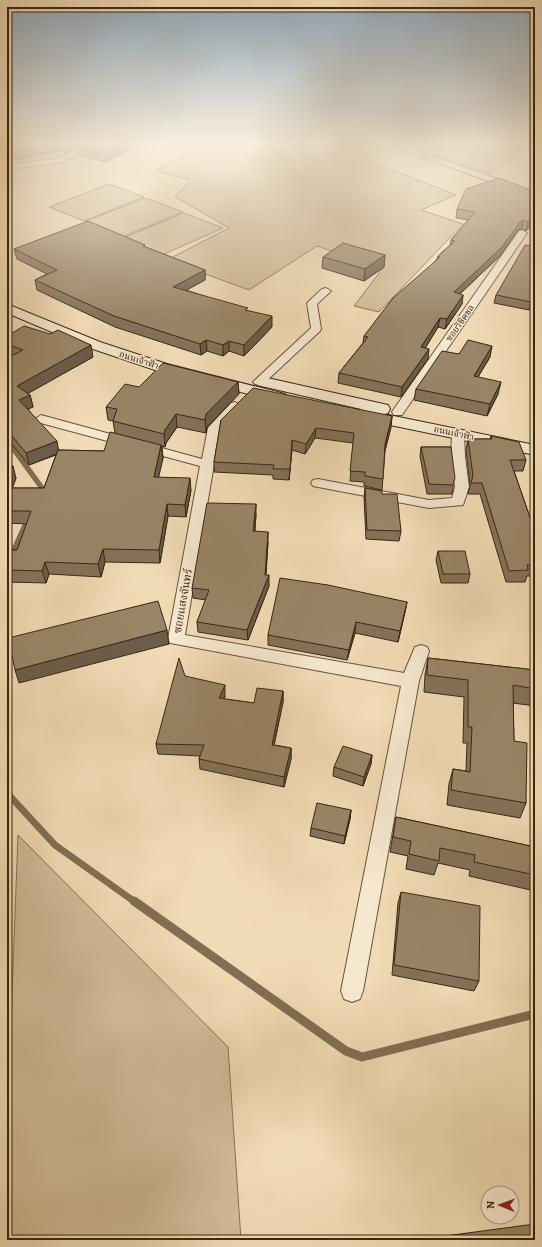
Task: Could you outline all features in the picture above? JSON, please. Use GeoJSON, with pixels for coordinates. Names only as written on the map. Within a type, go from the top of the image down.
{"type":"FeatureCollection","features":[{"type":"Feature","properties":{"kind":"main road","name":"ถนนเจ้าฟ้า"},"geometry":{"type":"LineString","coordinates":[[7,300],[30,310],[117,341],[255,386],[458,434],[535,450]]}},
{"type":"Feature","properties":{"kind":"main road","name":"ถนนเจ้าฟ้า"},"geometry":{"type":"LineString","coordinates":[[7,308],[102,347],[161,367],[398,412],[535,440]]}},
{"type":"Feature","properties":{"kind":"street","name":"ซอยวิชิตชล"},"geometry":{"type":"LineString","coordinates":[[398,412],[522,233]]}},
{"type":"Feature","properties":{"kind":"street","name":"ซอยแสงจันทร์"},"geometry":{"type":"LineString","coordinates":[[326,291],[312,303],[316,329],[255,386],[214,428],[176,639],[410,682]]}},
{"type":"Feature","properties":{"kind":"street"},"geometry":{"type":"LineString","coordinates":[[41,419],[207,464]]}},
{"type":"Feature","properties":{"kind":"street"},"geometry":{"type":"LineString","coordinates":[[318,483],[429,504],[458,502],[462,487],[458,457],[458,434]]}},
{"type":"Feature","properties":{"kind":"street"},"geometry":{"type":"LineString","coordinates":[[352,990],[410,682],[421,651]]}},
{"type":"Feature","properties":{"kind":"shaded area"},"geometry":{"type":"Polygon","coordinates":[[[64,201],[134,201],[84,221],[49,207],[64,201]]]}},
{"type":"Feature","properties":{"kind":"shaded area"},"geometry":{"type":"Polygon","coordinates":[[[138,201],[154,201],[183,212],[122,237],[86,221],[138,201]]]}},
{"type":"Feature","properties":{"kind":"shaded area"},"geometry":{"type":"Polygon","coordinates":[[[182,201],[442,201],[421,210],[463,224],[379,312],[354,306],[383,268],[317,246],[249,290],[167,260],[229,228],[182,201]]]}},
{"type":"Feature","properties":{"kind":"shaded area"},"geometry":{"type":"Polygon","coordinates":[[[184,213],[223,228],[162,255],[123,238],[184,213]]]}},
{"type":"Feature","properties":{"kind":"shaded area"},"geometry":{"type":"Polygon","coordinates":[[[18,835],[228,1047],[241,1240],[7,1240],[7,1129],[18,835]]]}},
{"type":"Feature","properties":{"kind":"building"},"geometry":{"type":"Polygon","coordinates":[[[461,201],[535,201],[535,215],[528,222],[523,220],[520,222],[502,247],[454,292],[463,295],[447,319],[440,318],[421,347],[429,349],[402,387],[339,373],[368,337],[364,336],[393,298],[440,257],[438,256],[455,241],[451,240],[475,212],[457,209],[461,201]]]}},
{"type":"Feature","properties":{"kind":"building"},"geometry":{"type":"Polygon","coordinates":[[[88,221],[145,245],[143,246],[205,270],[173,287],[248,308],[245,310],[272,316],[244,345],[229,341],[223,345],[206,340],[200,344],[114,316],[35,280],[57,270],[14,249],[88,221]]]}},
{"type":"Feature","properties":{"kind":"building"},"geometry":{"type":"Polygon","coordinates":[[[343,243],[385,255],[365,269],[323,257],[343,243]]]}},
{"type":"Feature","properties":{"kind":"building"},"geometry":{"type":"Polygon","coordinates":[[[525,245],[535,246],[535,294],[531,302],[496,295],[525,245]]]}},
{"type":"Feature","properties":{"kind":"building"},"geometry":{"type":"Polygon","coordinates":[[[24,326],[50,334],[58,330],[91,345],[17,386],[30,395],[19,400],[57,441],[26,453],[7,430],[7,358],[23,350],[7,344],[7,336],[24,326]]]}},
{"type":"Feature","properties":{"kind":"building"},"geometry":{"type":"Polygon","coordinates":[[[468,340],[492,346],[474,376],[501,382],[490,404],[416,389],[442,351],[459,354],[468,340]]]}},
{"type":"Feature","properties":{"kind":"building"},"geometry":{"type":"Polygon","coordinates":[[[163,363],[238,382],[206,414],[205,420],[176,414],[165,430],[164,434],[113,421],[117,409],[106,407],[125,384],[139,387],[163,363]]]}},
{"type":"Feature","properties":{"kind":"building"},"geometry":{"type":"Polygon","coordinates":[[[253,388],[392,416],[385,444],[383,479],[365,476],[365,472],[350,471],[354,433],[316,428],[306,444],[292,440],[290,469],[273,469],[274,465],[214,462],[221,420],[253,388]]]}},
{"type":"Feature","properties":{"kind":"building"},"geometry":{"type":"Polygon","coordinates":[[[110,432],[161,445],[154,477],[190,478],[185,505],[167,504],[159,550],[103,549],[98,564],[45,562],[42,571],[7,570],[7,550],[17,550],[31,511],[7,511],[7,488],[44,488],[58,450],[104,451],[110,432]]]}},
{"type":"Feature","properties":{"kind":"building"},"geometry":{"type":"Polygon","coordinates":[[[491,436],[519,442],[526,460],[510,460],[535,532],[535,565],[527,565],[528,570],[509,571],[482,483],[471,483],[473,476],[468,439],[492,439],[491,436]]]}},
{"type":"Feature","properties":{"kind":"building"},"geometry":{"type":"Polygon","coordinates":[[[421,447],[451,447],[455,478],[453,485],[429,484],[421,447]]]}},
{"type":"Feature","properties":{"kind":"building"},"geometry":{"type":"Polygon","coordinates":[[[7,466],[13,466],[7,481],[7,466]]]}},
{"type":"Feature","properties":{"kind":"building"},"geometry":{"type":"Polygon","coordinates":[[[365,488],[382,491],[382,494],[397,494],[401,531],[367,530],[365,488]]]}},
{"type":"Feature","properties":{"kind":"building"},"geometry":{"type":"Polygon","coordinates":[[[207,503],[256,504],[253,531],[268,532],[265,575],[269,575],[247,630],[197,622],[209,590],[192,588],[207,503]]]}},
{"type":"Feature","properties":{"kind":"building"},"geometry":{"type":"Polygon","coordinates":[[[438,551],[465,551],[470,574],[443,574],[438,551]]]}},
{"type":"Feature","properties":{"kind":"building"},"geometry":{"type":"Polygon","coordinates":[[[280,578],[328,585],[407,602],[400,631],[356,622],[349,650],[268,635],[280,578]]]}},
{"type":"Feature","properties":{"kind":"building"},"geometry":{"type":"Polygon","coordinates":[[[158,601],[167,630],[15,670],[8,638],[158,601]]]}},
{"type":"Feature","properties":{"kind":"building"},"geometry":{"type":"Polygon","coordinates":[[[179,658],[185,676],[225,685],[219,698],[254,703],[257,688],[283,691],[272,745],[291,748],[284,777],[199,759],[204,745],[156,744],[179,658]]]}},
{"type":"Feature","properties":{"kind":"building"},"geometry":{"type":"Polygon","coordinates":[[[428,658],[535,670],[535,689],[513,685],[514,741],[527,743],[526,803],[451,790],[453,769],[470,772],[472,727],[468,727],[468,680],[427,675],[428,658]]]}},
{"type":"Feature","properties":{"kind":"building"},"geometry":{"type":"Polygon","coordinates":[[[343,746],[372,755],[364,777],[334,767],[343,746]]]}},
{"type":"Feature","properties":{"kind":"building"},"geometry":{"type":"Polygon","coordinates":[[[317,803],[351,810],[345,836],[311,828],[317,803]]]}},
{"type":"Feature","properties":{"kind":"building"},"geometry":{"type":"Polygon","coordinates":[[[396,817],[535,847],[535,875],[474,862],[475,855],[440,848],[439,861],[409,854],[411,841],[393,837],[396,817]]]}},
{"type":"Feature","properties":{"kind":"building"},"geometry":{"type":"Polygon","coordinates":[[[401,892],[480,906],[479,981],[394,965],[401,892]]]}},
{"type":"Feature","properties":{"kind":"building"},"geometry":{"type":"Polygon","coordinates":[[[535,1224],[535,1240],[415,1240],[535,1224]]]}},
{"type":"Feature","properties":{"kind":"waterway"},"geometry":{"type":"LineString","coordinates":[[7,440],[42,488],[39,494]]}},
{"type":"Feature","properties":{"kind":"waterway"},"geometry":{"type":"LineString","coordinates":[[7,565],[29,517]]}},
{"type":"Feature","properties":{"kind":"waterway"},"geometry":{"type":"LineString","coordinates":[[7,793],[55,845],[135,902]]}},
{"type":"Feature","properties":{"kind":"waterway"},"geometry":{"type":"LineString","coordinates":[[134,901],[346,1051],[362,1057],[535,1014]]}}]}
